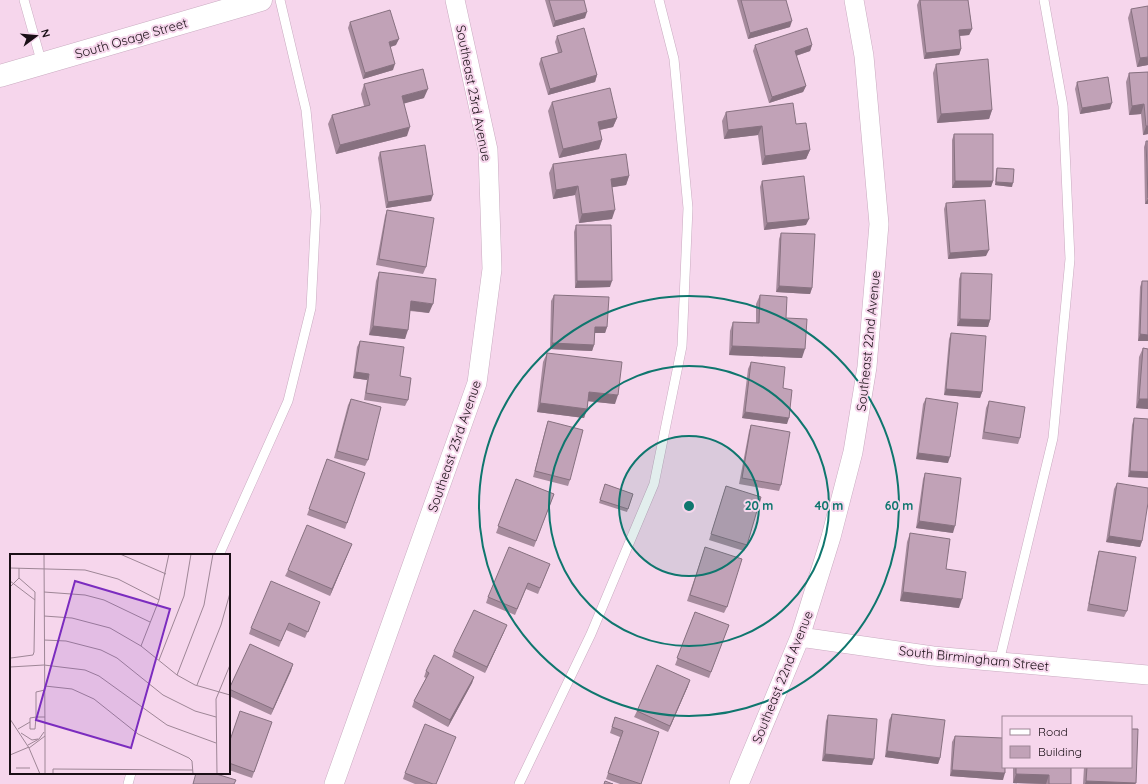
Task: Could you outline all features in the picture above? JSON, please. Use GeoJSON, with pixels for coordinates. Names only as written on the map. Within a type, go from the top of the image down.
{"type":"FeatureCollection","features":[{"type":"Feature","properties":{"kind":"street","name":"Southeast 23rd Avenue"},"geometry":{"type":"LineString","coordinates":[[334,784],[477,383],[492,269],[488,150],[455,0]]}},
{"type":"Feature","properties":{"kind":"street","name":"Southeast 22nd Avenue"},"geometry":{"type":"LineString","coordinates":[[739,784],[800,637],[831,537],[853,452],[869,351],[879,224],[864,56],[854,0]]}},
{"type":"Feature","properties":{"kind":"street","name":"South Osage Street"},"geometry":{"type":"LineString","coordinates":[[0,76],[253,1]]}},
{"type":"Feature","properties":{"kind":"street","name":"South Birmingham Street"},"geometry":{"type":"LineString","coordinates":[[800,637],[933,656],[1148,675]]}},
{"type":"Feature","properties":{"kind":"lane"},"geometry":{"type":"LineString","coordinates":[[24,0],[42,64]]}},
{"type":"Feature","properties":{"kind":"lane"},"geometry":{"type":"LineString","coordinates":[[219,554],[288,401],[311,308],[316,211],[306,110],[280,0]]}},
{"type":"Feature","properties":{"kind":"lane"},"geometry":{"type":"LineString","coordinates":[[519,784],[591,634],[654,484],[682,346],[688,208],[674,59],[659,0]]}},
{"type":"Feature","properties":{"kind":"lane"},"geometry":{"type":"LineString","coordinates":[[999,662],[1053,438],[1070,259],[1063,106],[1044,0]]}},
{"type":"Feature","properties":{"kind":"lane"},"geometry":{"type":"LineString","coordinates":[[128,784],[132,774]]}},
{"type":"Feature","properties":{"kind":"building"},"geometry":{"type":"Polygon","coordinates":[[[549,0],[584,0],[587,12],[555,21],[549,0]]]}},
{"type":"Feature","properties":{"kind":"building"},"geometry":{"type":"Polygon","coordinates":[[[741,0],[786,0],[792,21],[750,33],[741,0]]]}},
{"type":"Feature","properties":{"kind":"building"},"geometry":{"type":"Polygon","coordinates":[[[920,0],[968,0],[972,29],[959,30],[961,49],[926,53],[920,0]]]}},
{"type":"Feature","properties":{"kind":"building"},"geometry":{"type":"Polygon","coordinates":[[[1148,6],[1148,57],[1140,58],[1131,9],[1148,6]]]}},
{"type":"Feature","properties":{"kind":"building"},"geometry":{"type":"Polygon","coordinates":[[[390,10],[399,39],[389,42],[395,64],[365,73],[350,22],[390,10]]]}},
{"type":"Feature","properties":{"kind":"building"},"geometry":{"type":"Polygon","coordinates":[[[584,28],[597,75],[550,89],[541,58],[562,52],[557,36],[584,28]]]}},
{"type":"Feature","properties":{"kind":"building"},"geometry":{"type":"Polygon","coordinates":[[[807,28],[812,45],[795,51],[806,86],[772,97],[755,45],[807,28]]]}},
{"type":"Feature","properties":{"kind":"building"},"geometry":{"type":"Polygon","coordinates":[[[988,59],[992,110],[941,114],[936,64],[988,59]]]}},
{"type":"Feature","properties":{"kind":"building"},"geometry":{"type":"Polygon","coordinates":[[[423,69],[428,89],[402,96],[410,127],[340,145],[332,115],[370,105],[364,84],[423,69]]]}},
{"type":"Feature","properties":{"kind":"building"},"geometry":{"type":"Polygon","coordinates":[[[1148,72],[1148,126],[1146,126],[1144,104],[1132,106],[1129,73],[1148,72]]]}},
{"type":"Feature","properties":{"kind":"building"},"geometry":{"type":"Polygon","coordinates":[[[1108,77],[1112,103],[1082,108],[1077,82],[1108,77]]]}},
{"type":"Feature","properties":{"kind":"building"},"geometry":{"type":"Polygon","coordinates":[[[610,88],[617,118],[598,122],[602,140],[563,149],[552,102],[610,88]]]}},
{"type":"Feature","properties":{"kind":"building"},"geometry":{"type":"Polygon","coordinates":[[[793,103],[796,124],[806,123],[810,150],[765,156],[762,126],[728,130],[726,112],[793,103]]]}},
{"type":"Feature","properties":{"kind":"building"},"geometry":{"type":"Polygon","coordinates":[[[954,134],[993,134],[993,181],[955,181],[954,134]]]}},
{"type":"Feature","properties":{"kind":"building"},"geometry":{"type":"Polygon","coordinates":[[[1146,141],[1148,141],[1148,198],[1146,141]]]}},
{"type":"Feature","properties":{"kind":"building"},"geometry":{"type":"Polygon","coordinates":[[[425,145],[433,195],[388,202],[380,152],[425,145]]]}},
{"type":"Feature","properties":{"kind":"building"},"geometry":{"type":"Polygon","coordinates":[[[626,154],[629,176],[611,179],[615,210],[582,214],[578,186],[556,190],[553,164],[626,154]]]}},
{"type":"Feature","properties":{"kind":"building"},"geometry":{"type":"Polygon","coordinates":[[[997,168],[1014,169],[1013,183],[996,182],[997,168]]]}},
{"type":"Feature","properties":{"kind":"building"},"geometry":{"type":"Polygon","coordinates":[[[804,176],[809,219],[767,223],[762,181],[804,176]]]}},
{"type":"Feature","properties":{"kind":"building"},"geometry":{"type":"Polygon","coordinates":[[[985,200],[989,250],[950,253],[946,203],[985,200]]]}},
{"type":"Feature","properties":{"kind":"building"},"geometry":{"type":"Polygon","coordinates":[[[387,210],[434,218],[426,267],[379,259],[387,210]]]}},
{"type":"Feature","properties":{"kind":"building"},"geometry":{"type":"Polygon","coordinates":[[[576,225],[611,225],[612,281],[577,281],[576,225]]]}},
{"type":"Feature","properties":{"kind":"building"},"geometry":{"type":"Polygon","coordinates":[[[781,233],[815,234],[812,288],[779,286],[781,233]]]}},
{"type":"Feature","properties":{"kind":"building"},"geometry":{"type":"Polygon","coordinates":[[[379,272],[436,279],[433,304],[411,301],[408,330],[373,326],[379,272]]]}},
{"type":"Feature","properties":{"kind":"building"},"geometry":{"type":"Polygon","coordinates":[[[961,273],[992,274],[990,320],[960,319],[961,273]]]}},
{"type":"Feature","properties":{"kind":"building"},"geometry":{"type":"Polygon","coordinates":[[[1142,281],[1148,281],[1148,335],[1140,334],[1142,281]]]}},
{"type":"Feature","properties":{"kind":"building"},"geometry":{"type":"Polygon","coordinates":[[[554,295],[609,297],[607,327],[595,327],[594,345],[552,343],[554,295]]]}},
{"type":"Feature","properties":{"kind":"building"},"geometry":{"type":"Polygon","coordinates":[[[760,295],[787,297],[786,318],[807,319],[805,349],[732,346],[733,322],[759,323],[760,295]]]}},
{"type":"Feature","properties":{"kind":"building"},"geometry":{"type":"Polygon","coordinates":[[[951,333],[986,336],[982,392],[946,389],[951,333]]]}},
{"type":"Feature","properties":{"kind":"building"},"geometry":{"type":"Polygon","coordinates":[[[360,341],[404,347],[400,376],[411,378],[408,400],[366,393],[369,374],[355,372],[360,341]]]}},
{"type":"Feature","properties":{"kind":"building"},"geometry":{"type":"Polygon","coordinates":[[[1143,348],[1148,349],[1148,399],[1139,399],[1143,348]]]}},
{"type":"Feature","properties":{"kind":"building"},"geometry":{"type":"Polygon","coordinates":[[[547,353],[622,362],[618,395],[589,392],[587,409],[540,403],[547,353]]]}},
{"type":"Feature","properties":{"kind":"building"},"geometry":{"type":"Polygon","coordinates":[[[751,362],[785,367],[783,388],[792,390],[789,418],[745,412],[751,362]]]}},
{"type":"Feature","properties":{"kind":"building"},"geometry":{"type":"Polygon","coordinates":[[[926,398],[958,403],[950,457],[918,453],[926,398]]]}},
{"type":"Feature","properties":{"kind":"building"},"geometry":{"type":"Polygon","coordinates":[[[351,399],[381,407],[368,460],[337,451],[351,399]]]}},
{"type":"Feature","properties":{"kind":"building"},"geometry":{"type":"Polygon","coordinates":[[[989,401],[1025,407],[1020,438],[984,432],[989,401]]]}},
{"type":"Feature","properties":{"kind":"building"},"geometry":{"type":"Polygon","coordinates":[[[1134,418],[1148,419],[1148,472],[1130,471],[1134,418]]]}},
{"type":"Feature","properties":{"kind":"building"},"geometry":{"type":"Polygon","coordinates":[[[548,421],[583,430],[570,480],[535,471],[548,421]]]}},
{"type":"Feature","properties":{"kind":"building"},"geometry":{"type":"Polygon","coordinates":[[[751,425],[790,432],[781,485],[742,478],[751,425]]]}},
{"type":"Feature","properties":{"kind":"building"},"geometry":{"type":"Polygon","coordinates":[[[327,459],[365,473],[347,523],[309,509],[327,459]]]}},
{"type":"Feature","properties":{"kind":"building"},"geometry":{"type":"Polygon","coordinates":[[[925,473],[961,478],[955,526],[919,521],[925,473]]]}},
{"type":"Feature","properties":{"kind":"building"},"geometry":{"type":"Polygon","coordinates":[[[516,479],[554,494],[536,541],[498,526],[516,479]]]}},
{"type":"Feature","properties":{"kind":"building"},"geometry":{"type":"Polygon","coordinates":[[[1117,483],[1148,488],[1148,503],[1142,541],[1109,536],[1117,483]]]}},
{"type":"Feature","properties":{"kind":"building"},"geometry":{"type":"Polygon","coordinates":[[[605,484],[633,494],[628,509],[600,500],[605,484]]]}},
{"type":"Feature","properties":{"kind":"building"},"geometry":{"type":"Polygon","coordinates":[[[726,486],[761,497],[747,545],[711,534],[726,486]]]}},
{"type":"Feature","properties":{"kind":"building"},"geometry":{"type":"Polygon","coordinates":[[[307,525],[352,544],[332,589],[288,570],[307,525]]]}},
{"type":"Feature","properties":{"kind":"building"},"geometry":{"type":"Polygon","coordinates":[[[910,533],[950,539],[946,569],[966,572],[962,599],[903,592],[910,533]]]}},
{"type":"Feature","properties":{"kind":"building"},"geometry":{"type":"Polygon","coordinates":[[[509,547],[550,564],[540,588],[528,583],[517,609],[488,597],[509,547]]]}},
{"type":"Feature","properties":{"kind":"building"},"geometry":{"type":"Polygon","coordinates":[[[705,547],[742,559],[727,607],[690,595],[705,547]]]}},
{"type":"Feature","properties":{"kind":"building"},"geometry":{"type":"Polygon","coordinates":[[[1099,551],[1136,557],[1127,611],[1089,604],[1099,551]]]}},
{"type":"Feature","properties":{"kind":"building"},"geometry":{"type":"Polygon","coordinates":[[[271,581],[320,602],[308,632],[289,623],[281,641],[251,628],[271,581]]]}},
{"type":"Feature","properties":{"kind":"building"},"geometry":{"type":"Polygon","coordinates":[[[474,610],[507,625],[487,667],[454,651],[474,610]]]}},
{"type":"Feature","properties":{"kind":"building"},"geometry":{"type":"Polygon","coordinates":[[[695,612],[729,625],[711,672],[677,658],[695,612]]]}},
{"type":"Feature","properties":{"kind":"building"},"geometry":{"type":"Polygon","coordinates":[[[250,644],[293,664],[273,709],[230,689],[250,644]]]}},
{"type":"Feature","properties":{"kind":"building"},"geometry":{"type":"Polygon","coordinates":[[[434,655],[474,677],[450,720],[414,701],[429,673],[426,671],[434,655]]]}},
{"type":"Feature","properties":{"kind":"building"},"geometry":{"type":"Polygon","coordinates":[[[657,665],[690,680],[670,726],[637,711],[657,665]]]}},
{"type":"Feature","properties":{"kind":"building"},"geometry":{"type":"Polygon","coordinates":[[[240,711],[272,722],[254,772],[230,763],[230,740],[240,711]]]}},
{"type":"Feature","properties":{"kind":"building"},"geometry":{"type":"Polygon","coordinates":[[[892,714],[945,720],[940,758],[887,751],[892,714]]]}},
{"type":"Feature","properties":{"kind":"building"},"geometry":{"type":"Polygon","coordinates":[[[828,715],[877,719],[874,759],[825,754],[828,715]]]}},
{"type":"Feature","properties":{"kind":"building"},"geometry":{"type":"Polygon","coordinates":[[[615,717],[659,732],[641,784],[608,773],[623,731],[612,727],[615,717]]]}},
{"type":"Feature","properties":{"kind":"building"},"geometry":{"type":"Polygon","coordinates":[[[425,724],[456,737],[436,784],[405,773],[425,724]]]}},
{"type":"Feature","properties":{"kind":"building"},"geometry":{"type":"Polygon","coordinates":[[[1132,729],[1138,729],[1136,783],[1086,781],[1087,768],[1132,768],[1132,729]]]}},
{"type":"Feature","properties":{"kind":"building"},"geometry":{"type":"Polygon","coordinates":[[[955,736],[1002,738],[1002,768],[1005,768],[1005,773],[952,770],[955,736]]]}},
{"type":"Feature","properties":{"kind":"building"},"geometry":{"type":"Polygon","coordinates":[[[1016,768],[1071,768],[1071,784],[1049,784],[1049,775],[1016,774],[1016,768]]]}},
{"type":"Feature","properties":{"kind":"building"},"geometry":{"type":"Polygon","coordinates":[[[196,774],[216,774],[236,780],[234,784],[193,784],[196,774]]]}},
{"type":"Feature","properties":{"kind":"building"},"geometry":{"type":"Polygon","coordinates":[[[605,781],[613,784],[604,784],[605,781]]]}}]}
